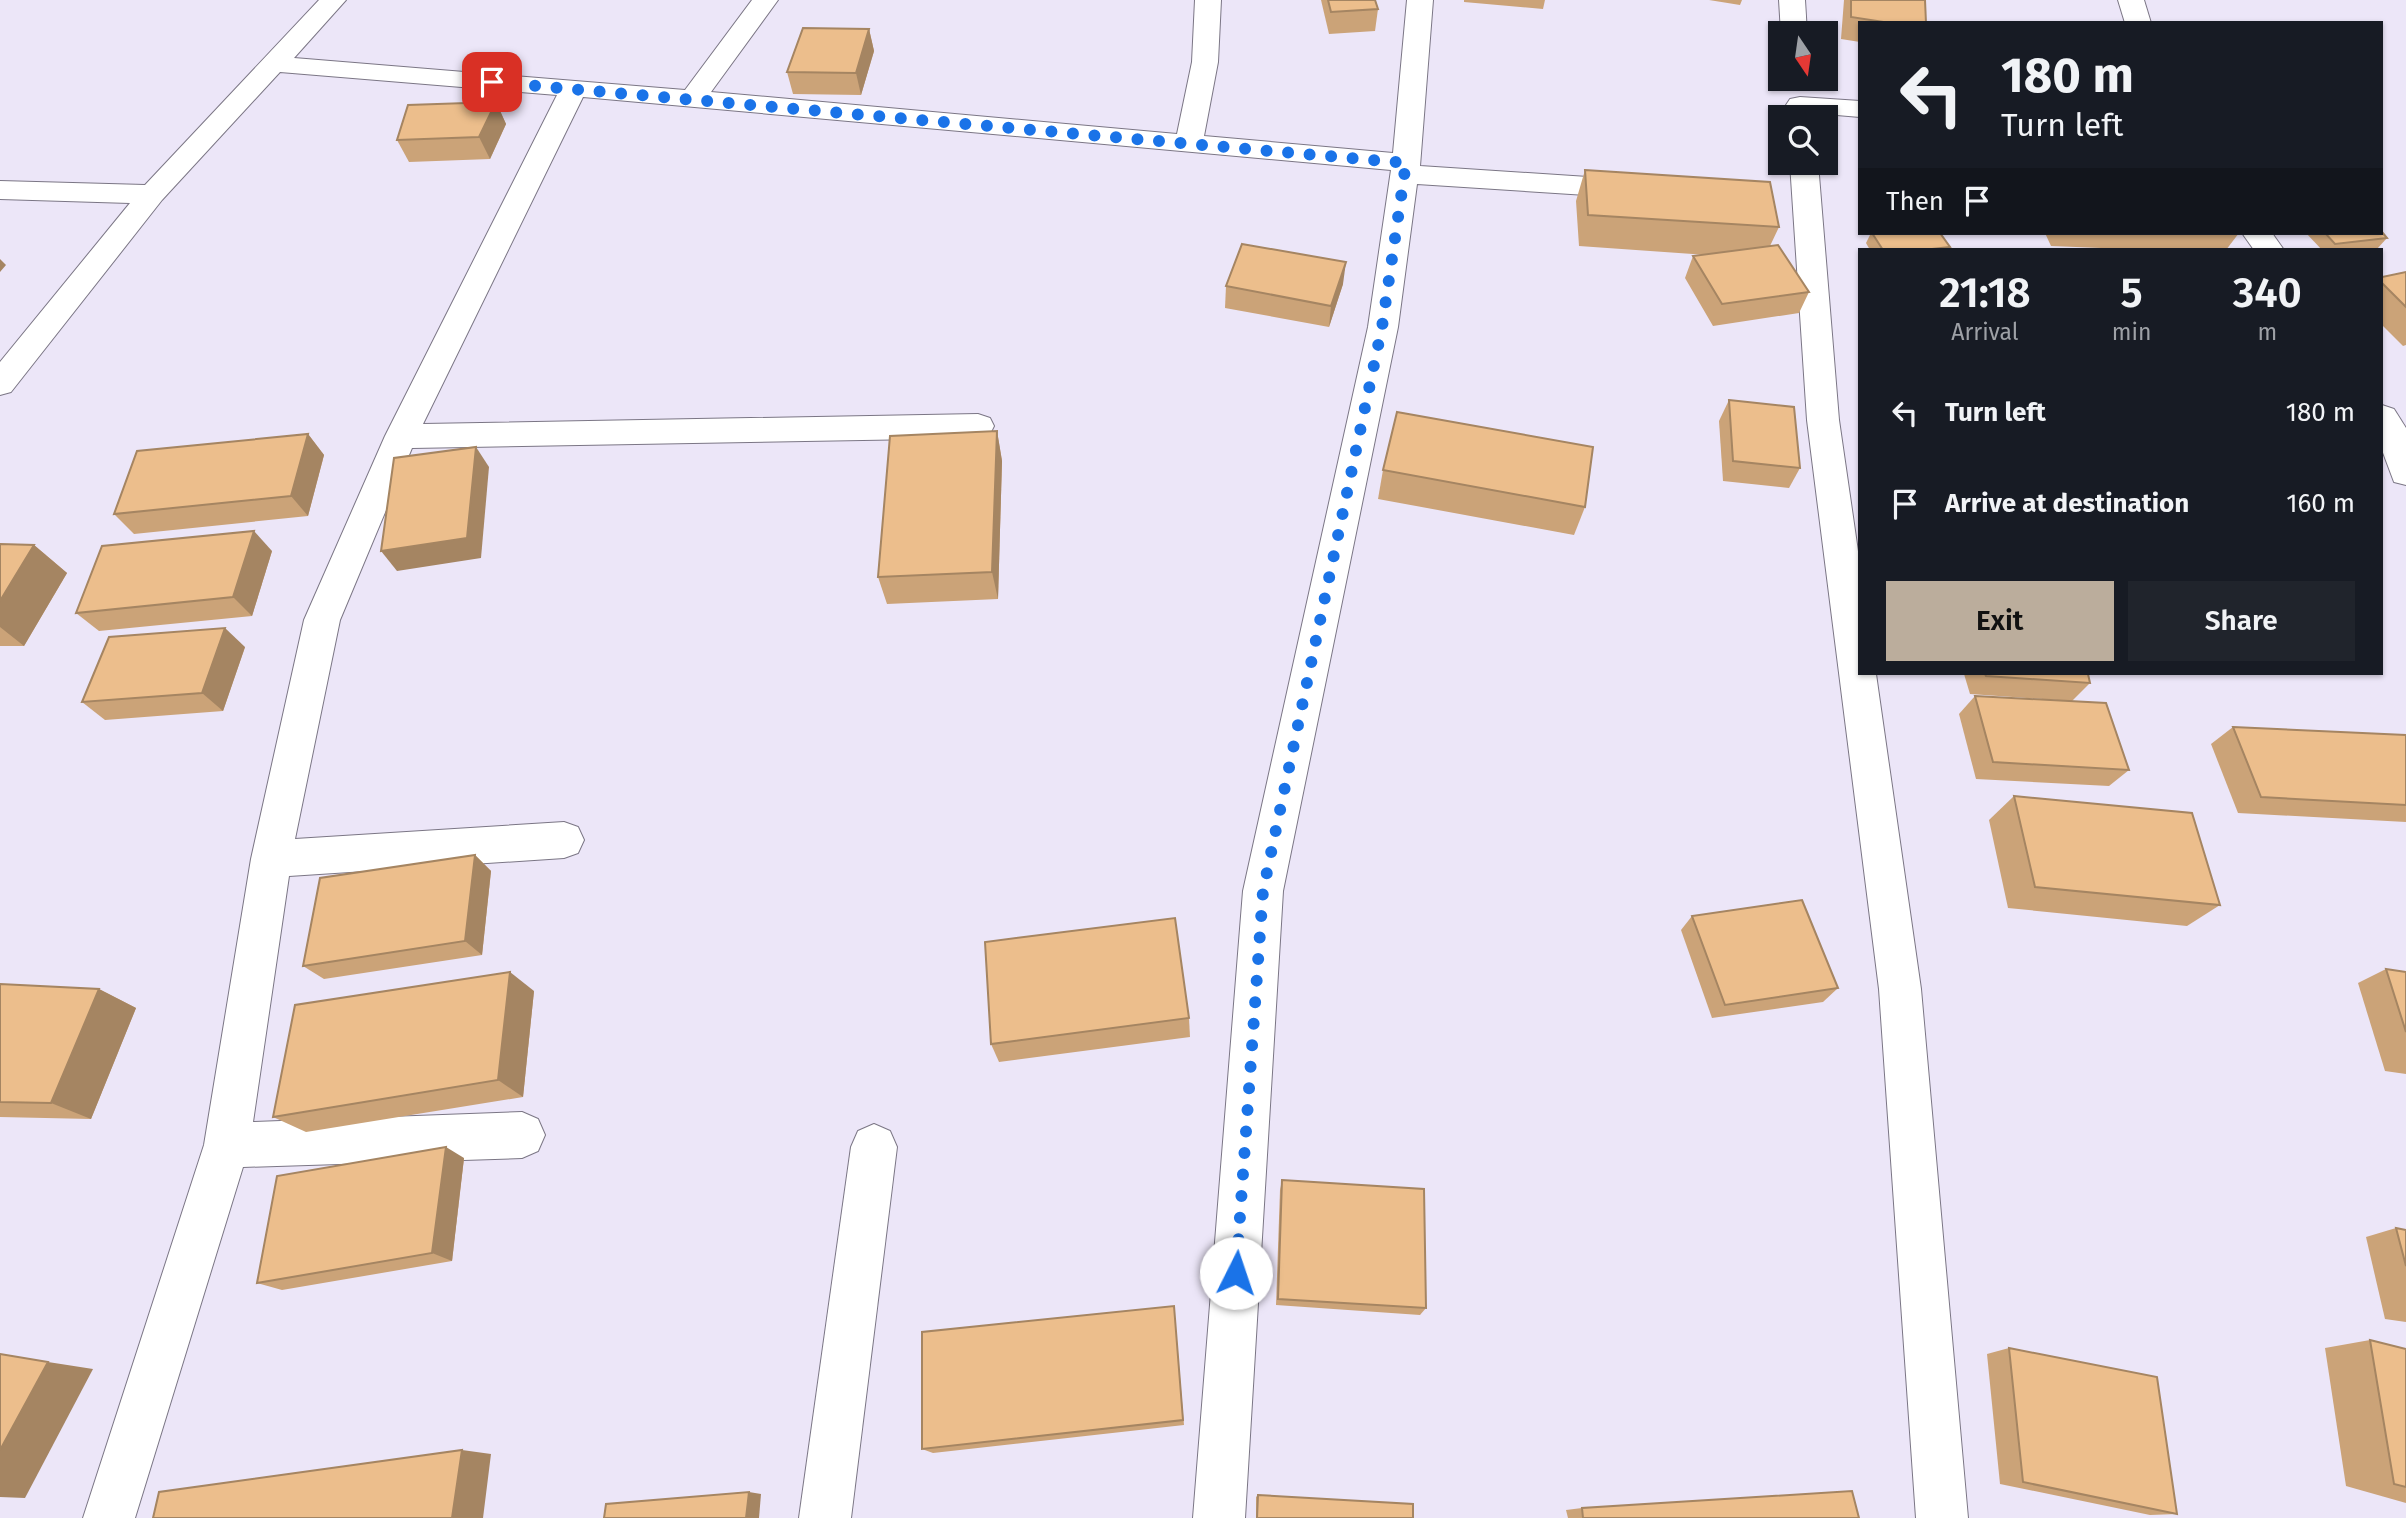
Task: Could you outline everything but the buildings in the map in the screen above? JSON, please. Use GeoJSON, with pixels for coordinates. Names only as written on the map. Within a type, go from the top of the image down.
{"type":"FeatureCollection","features":[{"type":"Feature","properties":{"kind":"street"},"geometry":{"type":"LineString","coordinates":[[0,384],[152,194],[333,0]]}},
{"type":"Feature","properties":{"kind":"street"},"geometry":{"type":"LineString","coordinates":[[692,99],[765,0]]}},
{"type":"Feature","properties":{"kind":"street"},"geometry":{"type":"LineString","coordinates":[[1189,143],[1205,62],[1208,0]]}},
{"type":"Feature","properties":{"kind":"street"},"geometry":{"type":"LineString","coordinates":[[1219,1518],[1263,891],[1382,327],[1405,168],[1420,0]]}},
{"type":"Feature","properties":{"kind":"street"},"geometry":{"type":"LineString","coordinates":[[1792,0],[1793,21]]}},
{"type":"Feature","properties":{"kind":"street"},"geometry":{"type":"LineString","coordinates":[[2131,0],[2137,21]]}},
{"type":"Feature","properties":{"kind":"street"},"geometry":{"type":"LineString","coordinates":[[273,64],[1189,143],[1405,168],[1654,191]]}},
{"type":"Feature","properties":{"kind":"street"},"geometry":{"type":"LineString","coordinates":[[109,1518],[227,1145],[271,859],[323,620],[401,436],[574,88]]}},
{"type":"Feature","properties":{"kind":"street"},"geometry":{"type":"LineString","coordinates":[[1799,100],[1858,109]]}},
{"type":"Feature","properties":{"kind":"street"},"geometry":{"type":"LineString","coordinates":[[1796,188],[1823,420],[1900,989],[1942,1518]]}},
{"type":"Feature","properties":{"kind":"street"},"geometry":{"type":"LineString","coordinates":[[0,190],[152,194]]}},
{"type":"Feature","properties":{"kind":"street"},"geometry":{"type":"LineString","coordinates":[[2383,419],[2393,434],[2406,473]]}},
{"type":"Feature","properties":{"kind":"street"},"geometry":{"type":"LineString","coordinates":[[401,436],[978,426]]}},
{"type":"Feature","properties":{"kind":"street"},"geometry":{"type":"LineString","coordinates":[[271,859],[564,840]]}},
{"type":"Feature","properties":{"kind":"street"},"geometry":{"type":"LineString","coordinates":[[227,1145],[522,1135]]}},
{"type":"Feature","properties":{"kind":"street"},"geometry":{"type":"LineString","coordinates":[[825,1518],[874,1147]]}},
{"type":"Feature","properties":{"kind":"route"},"geometry":{"type":"LineString","coordinates":[[492,82],[1406,163],[1382,327],[1263,891],[1236,1273]]}}]}
